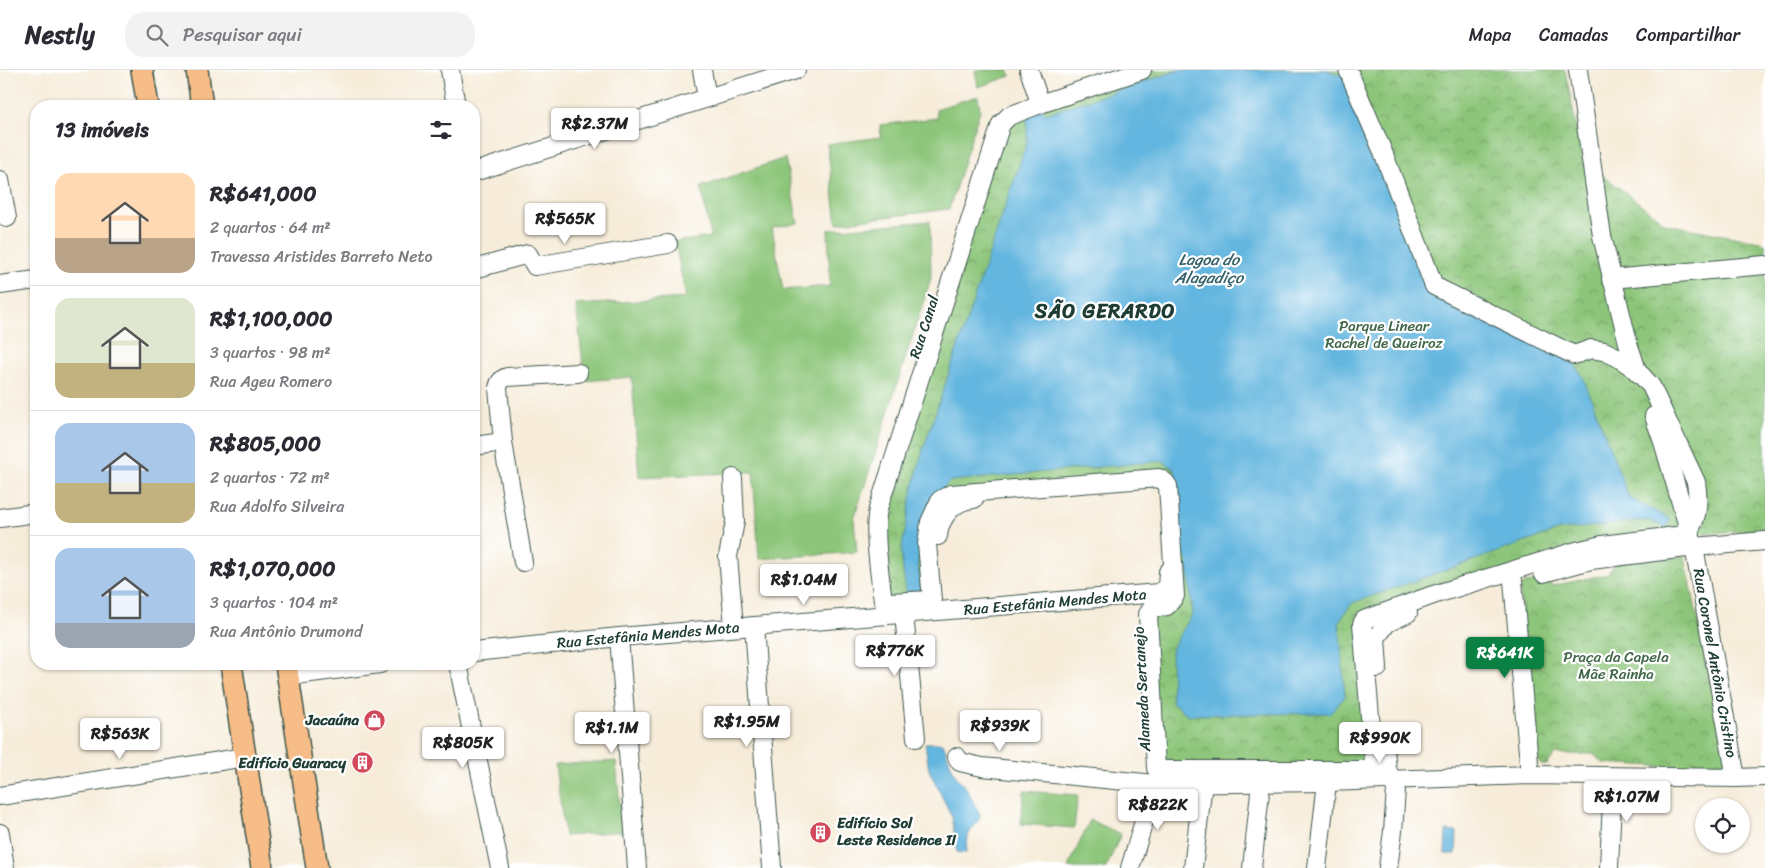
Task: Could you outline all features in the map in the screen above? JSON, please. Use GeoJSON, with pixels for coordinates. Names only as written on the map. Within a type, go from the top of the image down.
{"type":"FeatureCollection","features":[{"type":"Feature","properties":{"kind":"main road"},"geometry":{"type":"LineString","coordinates":[[142,70],[147,100]]}},
{"type":"Feature","properties":{"kind":"main road"},"geometry":{"type":"LineString","coordinates":[[197,70],[201,100]]}},
{"type":"Feature","properties":{"kind":"main road"},"geometry":{"type":"LineString","coordinates":[[232,670],[262,868]]}},
{"type":"Feature","properties":{"kind":"main road"},"geometry":{"type":"LineString","coordinates":[[287,670],[317,868]]}},
{"type":"Feature","properties":{"kind":"street"},"geometry":{"type":"LineString","coordinates":[[450,70],[455,100]]}},
{"type":"Feature","properties":{"kind":"street"},"geometry":{"type":"LineString","coordinates":[[702,70],[707,98]]}},
{"type":"Feature","properties":{"kind":"street"},"geometry":{"type":"LineString","coordinates":[[480,170],[796,70]]}},
{"type":"Feature","properties":{"kind":"street"},"geometry":{"type":"LineString","coordinates":[[1030,70],[1038,97]]}},
{"type":"Feature","properties":{"kind":"street","name":"Rua Canal"},"geometry":{"type":"LineString","coordinates":[[876,616],[866,523],[869,500],[987,129],[1001,112],[1014,104],[1116,70]]}},
{"type":"Feature","properties":{"kind":"street"},"geometry":{"type":"LineString","coordinates":[[1142,70],[1042,103],[1009,116],[1001,124],[878,509],[876,518],[883,601],[932,600],[927,544],[930,522],[940,500],[951,494],[1159,478],[1168,486],[1175,596],[1166,606],[1152,608],[1148,614],[1156,768],[1162,770],[1365,770],[1372,769],[1374,763],[1362,624],[1364,620],[1433,595],[1576,551],[1602,545],[1684,535],[1692,539]]}},
{"type":"Feature","properties":{"kind":"street"},"geometry":{"type":"LineString","coordinates":[[1348,70],[1383,152],[1434,286],[1574,355],[1591,350],[1604,351],[1617,357],[1639,374]]}},
{"type":"Feature","properties":{"kind":"street","name":"Rua Coronel Antônio Cristino"},"geometry":{"type":"LineString","coordinates":[[1578,70],[1584,101],[1602,236],[1611,279],[1628,343],[1663,442],[1692,539],[1736,778]]}},
{"type":"Feature","properties":{"kind":"street"},"geometry":{"type":"LineString","coordinates":[[0,180],[7,218]]}},
{"type":"Feature","properties":{"kind":"street"},"geometry":{"type":"LineString","coordinates":[[480,267],[528,254],[535,266],[668,244]]}},
{"type":"Feature","properties":{"kind":"street"},"geometry":{"type":"LineString","coordinates":[[1611,279],[1765,265]]}},
{"type":"Feature","properties":{"kind":"street"},"geometry":{"type":"LineString","coordinates":[[0,286],[30,281]]}},
{"type":"Feature","properties":{"kind":"street"},"geometry":{"type":"LineString","coordinates":[[523,562],[503,442],[499,383],[507,377],[578,373]]}},
{"type":"Feature","properties":{"kind":"street"},"geometry":{"type":"LineString","coordinates":[[480,445],[503,442]]}},
{"type":"Feature","properties":{"kind":"street"},"geometry":{"type":"LineString","coordinates":[[733,478],[735,522],[728,556],[734,627]]}},
{"type":"Feature","properties":{"kind":"street","name":"Rua Estefânia Mendes Mota"},"geometry":{"type":"LineString","coordinates":[[480,651],[734,627],[942,611],[1159,593],[1167,587],[1163,496],[1160,490],[1154,486],[976,499],[956,503],[949,510],[939,527],[937,554],[942,611]]}},
{"type":"Feature","properties":{"kind":"street"},"geometry":{"type":"LineString","coordinates":[[0,518],[30,514]]}},
{"type":"Feature","properties":{"kind":"street"},"geometry":{"type":"LineString","coordinates":[[1388,868],[1396,789],[1387,769],[1376,644],[1376,638],[1381,630],[1404,615],[1513,581],[1591,560],[1692,539],[1765,541]]}},
{"type":"Feature","properties":{"kind":"street"},"geometry":{"type":"LineString","coordinates":[[1513,581],[1530,775]]}},
{"type":"Feature","properties":{"kind":"street","name":"Alameda Sertanejo"},"geometry":{"type":"LineString","coordinates":[[1130,868],[1151,784],[1138,595]]}},
{"type":"Feature","properties":{"kind":"street"},"geometry":{"type":"LineString","coordinates":[[904,614],[916,738]]}},
{"type":"Feature","properties":{"kind":"street"},"geometry":{"type":"LineString","coordinates":[[754,626],[772,868]]}},
{"type":"Feature","properties":{"kind":"street"},"geometry":{"type":"LineString","coordinates":[[619,637],[637,868]]}},
{"type":"Feature","properties":{"kind":"street"},"geometry":{"type":"LineString","coordinates":[[459,670],[500,868]]}},
{"type":"Feature","properties":{"kind":"street"},"geometry":{"type":"LineString","coordinates":[[0,796],[246,757]]}},
{"type":"Feature","properties":{"kind":"street"},"geometry":{"type":"LineString","coordinates":[[957,757],[960,762],[982,767],[1151,784],[1327,782],[1530,775],[1765,777]]}},
{"type":"Feature","properties":{"kind":"street"},"geometry":{"type":"LineString","coordinates":[[1609,868],[1612,777]]}},
{"type":"Feature","properties":{"kind":"street"},"geometry":{"type":"LineString","coordinates":[[1317,868],[1327,782]]}},
{"type":"Feature","properties":{"kind":"street"},"geometry":{"type":"LineString","coordinates":[[1194,868],[1203,783]]}},
{"type":"Feature","properties":{"kind":"street"},"geometry":{"type":"LineString","coordinates":[[1252,868],[1261,783]]}},
{"type":"Feature","properties":{"kind":"street"},"geometry":{"type":"LineString","coordinates":[[0,833],[5,868]]}},
{"type":"Feature","properties":{"kind":"green space"},"geometry":{"type":"Polygon","coordinates":[[[975,70],[1008,70],[1011,76],[978,87],[975,70]]]}},
{"type":"Feature","properties":{"kind":"green space","name":"Lagoa do Alagadiço"},"geometry":{"type":"Polygon","coordinates":[[[1142,70],[1565,70],[1583,160],[1666,224],[1765,243],[1765,529],[1684,535],[1602,545],[1369,617],[1374,763],[1162,770],[1148,614],[1167,606],[1168,486],[959,492],[930,522],[932,600],[888,602],[877,534],[1001,124],[1142,70]]]}},
{"type":"Feature","properties":{"kind":"green space"},"geometry":{"type":"Polygon","coordinates":[[[978,96],[980,110],[949,209],[837,223],[827,144],[881,137],[880,125],[937,118],[936,109],[978,96]]]}},
{"type":"Feature","properties":{"kind":"green space"},"geometry":{"type":"Polygon","coordinates":[[[785,158],[798,223],[772,228],[783,290],[830,286],[828,230],[930,221],[931,278],[854,519],[857,552],[759,559],[753,472],[639,477],[632,377],[585,381],[576,305],[686,298],[675,242],[711,237],[701,187],[785,158]]]}},
{"type":"Feature","properties":{"kind":"green space","name":"Praça da Capela Mãe Rainha"},"geometry":{"type":"Polygon","coordinates":[[[1685,556],[1727,765],[1725,768],[1722,770],[1603,763],[1593,754],[1555,754],[1547,765],[1541,765],[1534,757],[1520,591],[1522,585],[1547,578],[1552,586],[1608,574],[1616,562],[1685,556]]]}},
{"type":"Feature","properties":{"kind":"green space"},"geometry":{"type":"Polygon","coordinates":[[[616,761],[622,831],[565,836],[555,765],[616,761]]]}},
{"type":"Feature","properties":{"kind":"green space"},"geometry":{"type":"Polygon","coordinates":[[[1024,791],[1078,795],[1074,828],[1021,824],[1024,791]]]}},
{"type":"Feature","properties":{"kind":"green space"},"geometry":{"type":"Polygon","coordinates":[[[1090,820],[1121,834],[1106,868],[1068,868],[1090,820]]]}},
{"type":"Feature","properties":{"kind":"water","name":"Lagoa do Alagadiço"},"geometry":{"type":"Polygon","coordinates":[[[1180,70],[1326,70],[1344,76],[1374,143],[1427,288],[1573,362],[1583,377],[1629,498],[1670,519],[1667,527],[1647,520],[1560,530],[1352,603],[1339,621],[1345,697],[1330,713],[1188,715],[1172,702],[1171,650],[1193,613],[1187,560],[1179,549],[1175,470],[1163,461],[950,481],[936,495],[921,529],[918,564],[921,590],[906,592],[901,553],[913,488],[923,450],[1027,142],[1027,118],[1042,109],[1046,114],[1180,70]]]}},
{"type":"Feature","properties":{"kind":"water"},"geometry":{"type":"Polygon","coordinates":[[[925,743],[943,743],[953,770],[966,788],[980,815],[970,831],[966,853],[957,852],[952,817],[929,770],[925,743]]]}},
{"type":"Feature","properties":{"kind":"water"},"geometry":{"type":"Polygon","coordinates":[[[1446,831],[1457,832],[1456,854],[1445,854],[1446,831]]]}},
{"type":"Feature","properties":{"kind":"place","name":"Jacaúna"},"geometry":{"type":"Point","coordinates":[375,720]}},
{"type":"Feature","properties":{"kind":"place","name":"Edifício Guaracy"},"geometry":{"type":"Point","coordinates":[362,763]}},
{"type":"Feature","properties":{"kind":"place","name":"Edifício Sol Leste Residence II"},"geometry":{"type":"Point","coordinates":[821,832]}},
{"type":"Feature","properties":{"kind":"district","name":"SÃO GERARDO"},"geometry":{"type":"Point","coordinates":[1105,311]}},
{"type":"Feature","properties":{"kind":"park label","name":"Parque Linear Rachel de Queiroz"},"geometry":{"type":"Point","coordinates":[1384,334]}}]}
